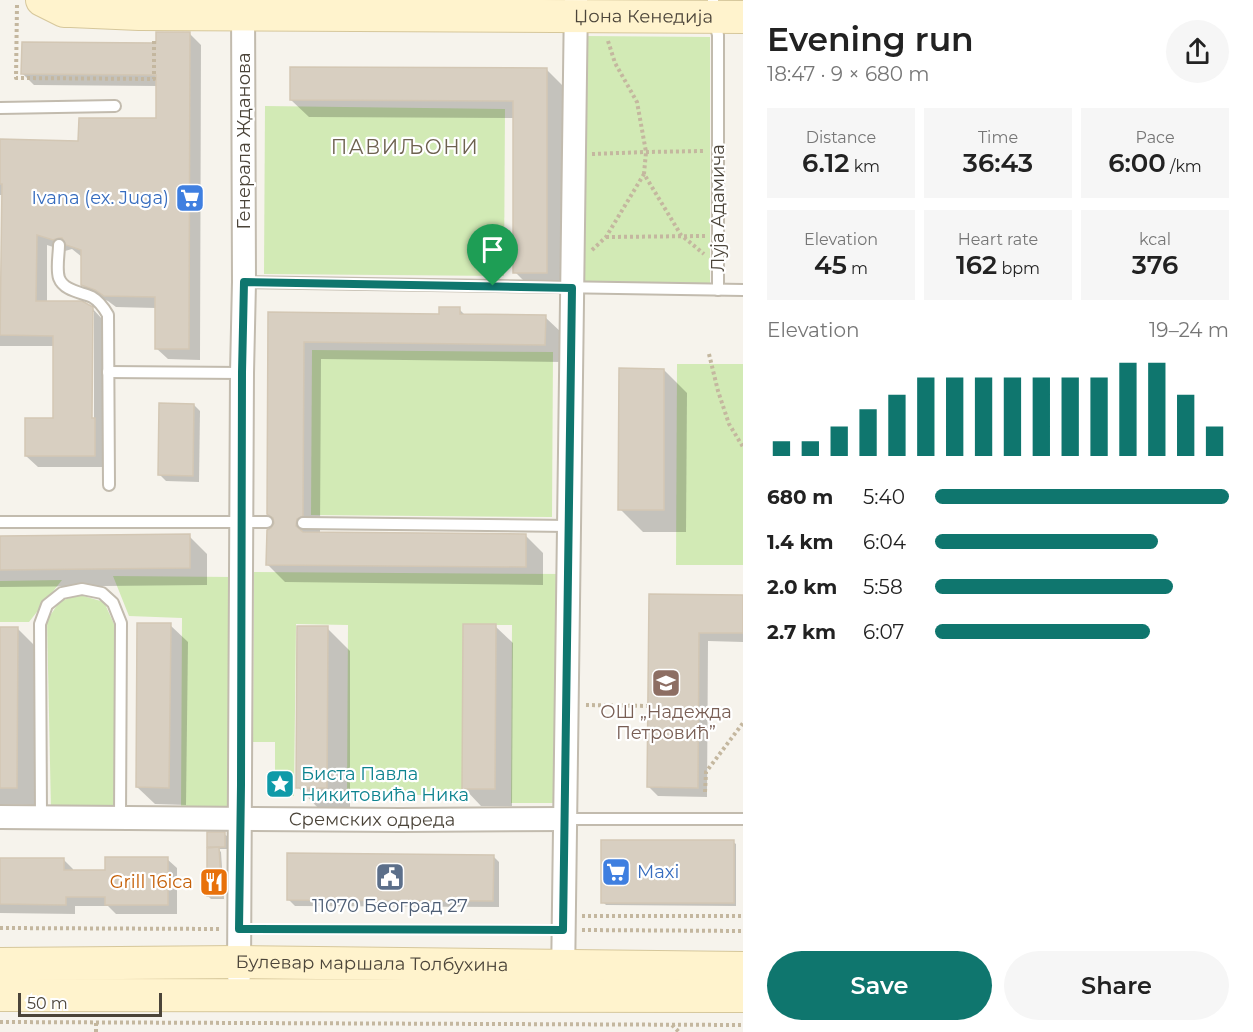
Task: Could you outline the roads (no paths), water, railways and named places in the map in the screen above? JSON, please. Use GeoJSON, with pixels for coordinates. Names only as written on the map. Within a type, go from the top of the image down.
{"type":"FeatureCollection","features":[{"type":"Feature","properties":{"kind":"street","name":"Џона Кенедија"},"geometry":{"type":"LineString","coordinates":[[42,0],[71,12],[139,7],[576,8],[723,11]]}},
{"type":"Feature","properties":{"kind":"street","name":"Генерала Жданова"},"geometry":{"type":"LineString","coordinates":[[239,995],[244,282],[243,7]]}},
{"type":"Feature","properties":{"kind":"street"},"geometry":{"type":"LineString","coordinates":[[562,996],[571,923],[564,819],[576,8]]}},
{"type":"Feature","properties":{"kind":"street","name":"Сремских одреда"},"geometry":{"type":"LineString","coordinates":[[0,817],[564,819]]}},
{"type":"Feature","properties":{"kind":"street","name":"Булевар маршала Толбухина"},"geometry":{"type":"LineString","coordinates":[[0,964],[239,962],[562,996],[743,968]]}},
{"type":"Feature","properties":{"kind":"street","name":"Булевар маршала Толбухина"},"geometry":{"type":"LineString","coordinates":[[0,995],[743,996]]}},
{"type":"Feature","properties":{"kind":"lane","name":"Луја Адамича"},"geometry":{"type":"LineString","coordinates":[[244,282],[718,290],[718,35],[723,11]]}},
{"type":"Feature","properties":{"kind":"lane"},"geometry":{"type":"LineString","coordinates":[[0,108],[115,106]]}},
{"type":"Feature","properties":{"kind":"lane"},"geometry":{"type":"LineString","coordinates":[[59,244],[59,277],[62,282],[71,290],[92,298],[102,305],[108,315],[109,485]]}},
{"type":"Feature","properties":{"kind":"lane"},"geometry":{"type":"LineString","coordinates":[[718,290],[743,290]]}},
{"type":"Feature","properties":{"kind":"lane"},"geometry":{"type":"LineString","coordinates":[[108,372],[242,372]]}},
{"type":"Feature","properties":{"kind":"lane"},"geometry":{"type":"LineString","coordinates":[[0,522],[267,522]]}},
{"type":"Feature","properties":{"kind":"lane"},"geometry":{"type":"LineString","coordinates":[[303,523],[568,526]]}},
{"type":"Feature","properties":{"kind":"lane"},"geometry":{"type":"LineString","coordinates":[[41,817],[40,624],[47,605],[62,593],[82,589],[102,593],[113,603],[121,623],[120,817]]}},
{"type":"Feature","properties":{"kind":"lane","name":"Сремских одреда"},"geometry":{"type":"LineString","coordinates":[[564,819],[743,819]]}},
{"type":"Feature","properties":{"kind":"place","name":"Ivana (ex. Juga)"},"geometry":{"type":"Point","coordinates":[190,198]}},
{"type":"Feature","properties":{"kind":"place","name":"ОШ „Надежда Петровић”"},"geometry":{"type":"Point","coordinates":[666,683]}},
{"type":"Feature","properties":{"kind":"place","name":"Биста Павла Никитовића Ника"},"geometry":{"type":"Point","coordinates":[280,784]}},
{"type":"Feature","properties":{"kind":"place","name":"Maxi"},"geometry":{"type":"Point","coordinates":[616,872]}},
{"type":"Feature","properties":{"kind":"place","name":"11070 Београд 27"},"geometry":{"type":"Point","coordinates":[390,877]}},
{"type":"Feature","properties":{"kind":"place","name":"Grill 16ica"},"geometry":{"type":"Point","coordinates":[214,882]}},
{"type":"Feature","properties":{"kind":"district","name":"ПАВИЉОНИ"},"geometry":{"type":"Point","coordinates":[405,147]}}]}
